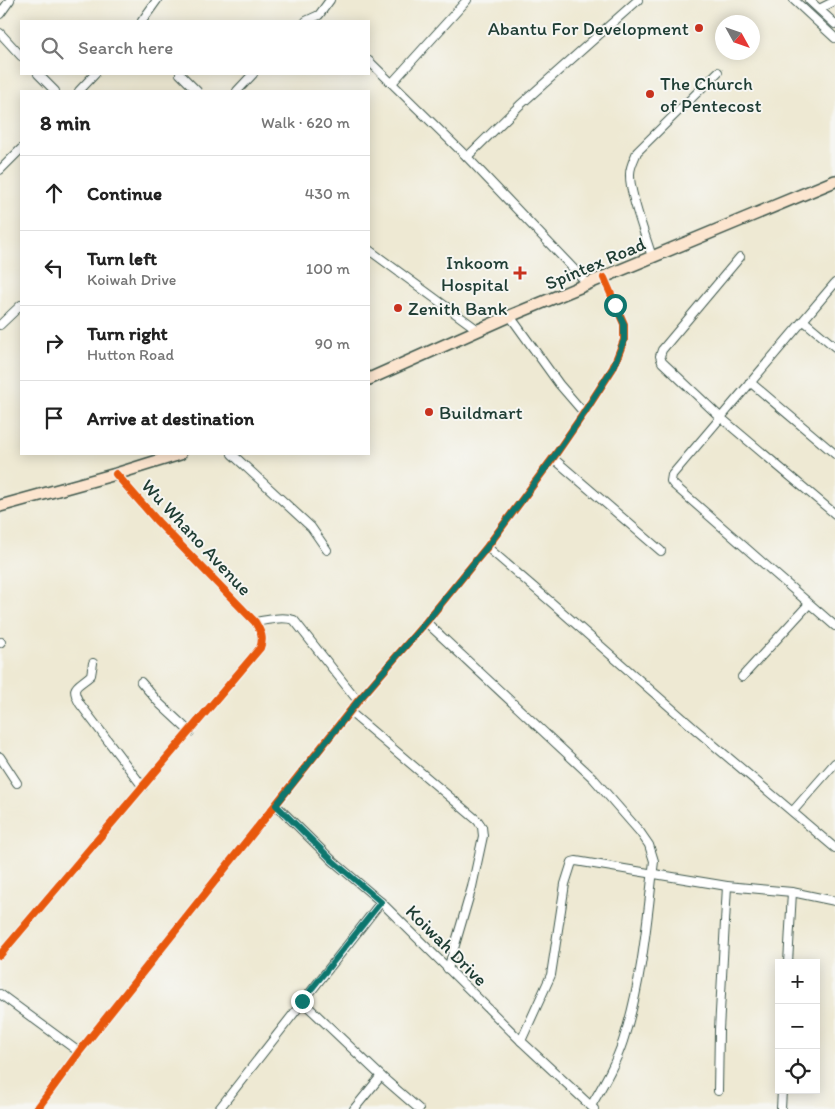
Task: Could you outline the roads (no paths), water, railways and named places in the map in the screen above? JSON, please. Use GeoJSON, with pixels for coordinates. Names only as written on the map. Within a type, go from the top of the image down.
{"type":"FeatureCollection","features":[{"type":"Feature","properties":{"kind":"main road","name":"Spintex Road"},"geometry":{"type":"LineString","coordinates":[[370,379],[510,316],[834,182]]}},
{"type":"Feature","properties":{"kind":"main road"},"geometry":{"type":"LineString","coordinates":[[0,506],[177,455]]}},
{"type":"Feature","properties":{"kind":"street"},"geometry":{"type":"LineString","coordinates":[[0,14],[10,0]]}},
{"type":"Feature","properties":{"kind":"street"},"geometry":{"type":"LineString","coordinates":[[143,20],[157,0]]}},
{"type":"Feature","properties":{"kind":"street"},"geometry":{"type":"LineString","coordinates":[[308,20],[319,15],[330,0]]}},
{"type":"Feature","properties":{"kind":"street"},"geometry":{"type":"LineString","coordinates":[[392,83],[467,0]]}},
{"type":"Feature","properties":{"kind":"street"},"geometry":{"type":"LineString","coordinates":[[467,157],[520,105],[638,0]]}},
{"type":"Feature","properties":{"kind":"street"},"geometry":{"type":"LineString","coordinates":[[794,0],[835,38]]}},
{"type":"Feature","properties":{"kind":"street"},"geometry":{"type":"LineString","coordinates":[[810,0],[835,24]]}},
{"type":"Feature","properties":{"kind":"street"},"geometry":{"type":"LineString","coordinates":[[818,9],[835,0]]}},
{"type":"Feature","properties":{"kind":"street"},"geometry":{"type":"LineString","coordinates":[[319,15],[325,20]]}},
{"type":"Feature","properties":{"kind":"street"},"geometry":{"type":"LineString","coordinates":[[0,33],[20,55]]}},
{"type":"Feature","properties":{"kind":"street"},"geometry":{"type":"LineString","coordinates":[[370,62],[467,157],[588,284]]}},
{"type":"Feature","properties":{"kind":"street"},"geometry":{"type":"LineString","coordinates":[[652,257],[633,194],[630,176],[632,163],[637,152],[718,72]]}},
{"type":"Feature","properties":{"kind":"street"},"geometry":{"type":"LineString","coordinates":[[39,75],[54,90]]}},
{"type":"Feature","properties":{"kind":"street"},"geometry":{"type":"LineString","coordinates":[[80,90],[94,75]]}},
{"type":"Feature","properties":{"kind":"street"},"geometry":{"type":"LineString","coordinates":[[181,75],[196,90]]}},
{"type":"Feature","properties":{"kind":"street"},"geometry":{"type":"LineString","coordinates":[[238,90],[252,75]]}},
{"type":"Feature","properties":{"kind":"street"},"geometry":{"type":"LineString","coordinates":[[0,170],[20,150]]}},
{"type":"Feature","properties":{"kind":"street"},"geometry":{"type":"LineString","coordinates":[[370,251],[478,330]]}},
{"type":"Feature","properties":{"kind":"street"},"geometry":{"type":"LineString","coordinates":[[740,257],[662,350],[660,356],[663,364],[720,417],[835,514]]}},
{"type":"Feature","properties":{"kind":"street"},"geometry":{"type":"LineString","coordinates":[[37,1109],[79,1052],[358,701],[487,547],[584,413],[613,368],[624,340],[624,324],[604,278]]}},
{"type":"Feature","properties":{"kind":"street"},"geometry":{"type":"LineString","coordinates":[[835,283],[720,417],[672,475],[671,481],[680,491],[835,626]]}},
{"type":"Feature","properties":{"kind":"street"},"geometry":{"type":"LineString","coordinates":[[0,325],[20,306]]}},
{"type":"Feature","properties":{"kind":"street"},"geometry":{"type":"LineString","coordinates":[[510,316],[559,384],[584,413]]}},
{"type":"Feature","properties":{"kind":"street"},"geometry":{"type":"LineString","coordinates":[[804,321],[835,347]]}},
{"type":"Feature","properties":{"kind":"street"},"geometry":{"type":"LineString","coordinates":[[750,382],[835,454]]}},
{"type":"Feature","properties":{"kind":"street"},"geometry":{"type":"LineString","coordinates":[[233,455],[306,522],[327,550]]}},
{"type":"Feature","properties":{"kind":"street"},"geometry":{"type":"LineString","coordinates":[[553,458],[661,551]]}},
{"type":"Feature","properties":{"kind":"street","name":"Wu Whano Avenue"},"geometry":{"type":"LineString","coordinates":[[116,474],[158,522],[255,622]]}},
{"type":"Feature","properties":{"kind":"street"},"geometry":{"type":"LineString","coordinates":[[487,547],[696,730],[835,848]]}},
{"type":"Feature","properties":{"kind":"street"},"geometry":{"type":"LineString","coordinates":[[742,676],[809,604]]}},
{"type":"Feature","properties":{"kind":"street"},"geometry":{"type":"LineString","coordinates":[[0,955],[260,648],[262,637],[255,622],[288,618],[294,620],[358,701]]}},
{"type":"Feature","properties":{"kind":"street"},"geometry":{"type":"LineString","coordinates":[[426,622],[592,778],[640,832],[649,845],[654,861],[643,951],[632,1007],[623,1042],[593,1107]]}},
{"type":"Feature","properties":{"kind":"street"},"geometry":{"type":"LineString","coordinates":[[93,663],[91,675],[75,687],[74,694],[143,787]]}},
{"type":"Feature","properties":{"kind":"street"},"geometry":{"type":"LineString","coordinates":[[141,682],[160,704],[190,732]]}},
{"type":"Feature","properties":{"kind":"street"},"geometry":{"type":"LineString","coordinates":[[350,712],[478,821],[482,827],[483,836],[472,886],[448,968]]}},
{"type":"Feature","properties":{"kind":"street"},"geometry":{"type":"LineString","coordinates":[[0,757],[17,783]]}},
{"type":"Feature","properties":{"kind":"street"},"geometry":{"type":"LineString","coordinates":[[793,811],[835,763]]}},
{"type":"Feature","properties":{"kind":"street","name":"Koiwah Drive"},"geometry":{"type":"LineString","coordinates":[[276,805],[333,861],[381,902],[521,1041],[593,1107]]}},
{"type":"Feature","properties":{"kind":"street"},"geometry":{"type":"LineString","coordinates":[[521,1041],[551,975],[564,884],[570,864],[576,861],[727,886],[792,892],[835,901]]}},
{"type":"Feature","properties":{"kind":"street"},"geometry":{"type":"LineString","coordinates":[[718,1091],[718,1030],[727,886]]}},
{"type":"Feature","properties":{"kind":"street"},"geometry":{"type":"LineString","coordinates":[[788,959],[792,892]]}},
{"type":"Feature","properties":{"kind":"street"},"geometry":{"type":"LineString","coordinates":[[219,1109],[381,902]]}},
{"type":"Feature","properties":{"kind":"street"},"geometry":{"type":"LineString","coordinates":[[0,994],[79,1052]]}},
{"type":"Feature","properties":{"kind":"street"},"geometry":{"type":"LineString","coordinates":[[302,1001],[381,1076],[419,1109]]}},
{"type":"Feature","properties":{"kind":"street"},"geometry":{"type":"LineString","coordinates":[[354,1109],[381,1076]]}},
{"type":"Feature","properties":{"kind":"street"},"geometry":{"type":"LineString","coordinates":[[781,1109],[782,1094]]}},
{"type":"Feature","properties":{"kind":"place","name":"Abantu For Development"},"geometry":{"type":"Point","coordinates":[699,28]}},
{"type":"Feature","properties":{"kind":"place","name":"The Church of Pentecost"},"geometry":{"type":"Point","coordinates":[650,94]}},
{"type":"Feature","properties":{"kind":"place","name":"Inkoom Hospital"},"geometry":{"type":"Point","coordinates":[520,273]}},
{"type":"Feature","properties":{"kind":"place","name":"Zenith Bank"},"geometry":{"type":"Point","coordinates":[398,308]}},
{"type":"Feature","properties":{"kind":"place","name":"Buildmart"},"geometry":{"type":"Point","coordinates":[429,412]}}]}
